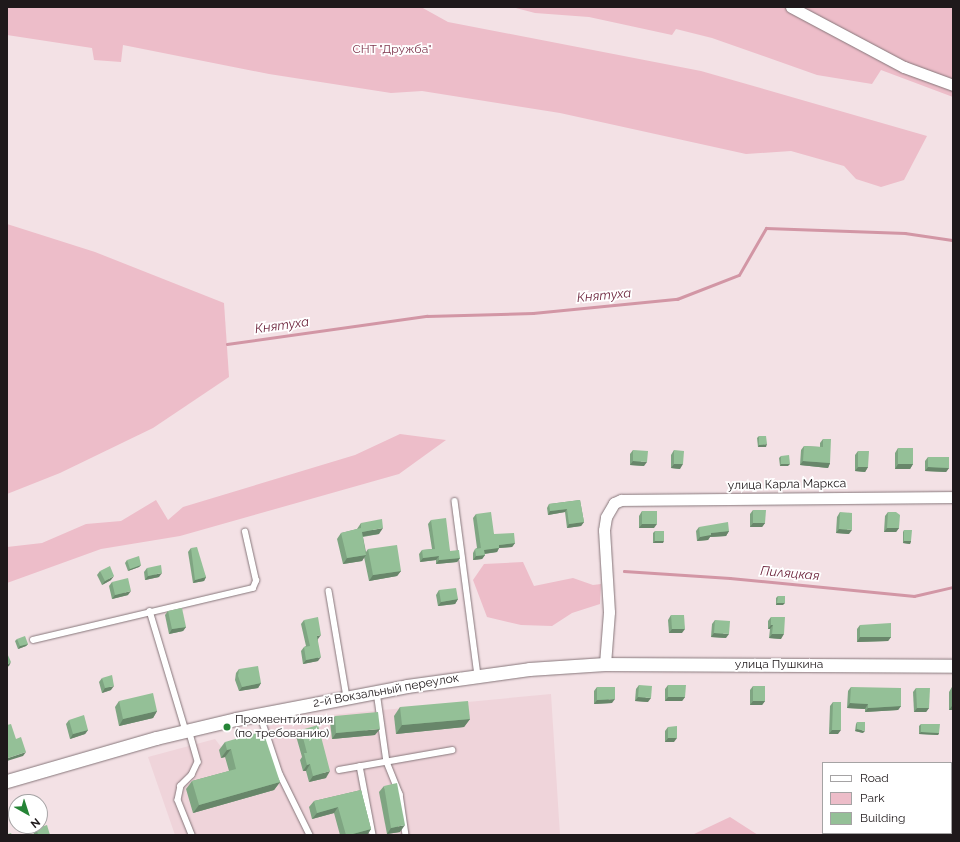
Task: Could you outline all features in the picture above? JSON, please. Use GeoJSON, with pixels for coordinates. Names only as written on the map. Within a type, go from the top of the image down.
{"type":"FeatureCollection","features":[{"type":"Feature","properties":{"kind":"street"},"geometry":{"type":"LineString","coordinates":[[791,7],[904,67],[953,85]]}},
{"type":"Feature","properties":{"kind":"street","name":"улица Карла Маркса"},"geometry":{"type":"LineString","coordinates":[[606,664],[609,612],[604,530],[608,509],[621,500],[953,497]]}},
{"type":"Feature","properties":{"kind":"street","name":"улица Пушкина"},"geometry":{"type":"LineString","coordinates":[[606,664],[953,666]]}},
{"type":"Feature","properties":{"kind":"street","name":"2-й Вокзальный переулок"},"geometry":{"type":"LineString","coordinates":[[7,781],[188,731],[260,714],[377,691],[478,676],[606,664]]}},
{"type":"Feature","properties":{"kind":"lane"},"geometry":{"type":"LineString","coordinates":[[455,500],[478,676]]}},
{"type":"Feature","properties":{"kind":"lane"},"geometry":{"type":"LineString","coordinates":[[33,640],[150,611],[253,588],[256,581],[245,532]]}},
{"type":"Feature","properties":{"kind":"lane"},"geometry":{"type":"LineString","coordinates":[[329,591],[347,697]]}},
{"type":"Feature","properties":{"kind":"lane"},"geometry":{"type":"LineString","coordinates":[[150,611],[198,762],[192,775],[181,786],[178,800],[192,835]]}},
{"type":"Feature","properties":{"kind":"lane"},"geometry":{"type":"LineString","coordinates":[[377,691],[387,762],[400,794],[406,835]]}},
{"type":"Feature","properties":{"kind":"lane"},"geometry":{"type":"LineString","coordinates":[[260,714],[280,774],[310,835]]}},
{"type":"Feature","properties":{"kind":"lane"},"geometry":{"type":"LineString","coordinates":[[339,770],[452,750]]}},
{"type":"Feature","properties":{"kind":"lane"},"geometry":{"type":"LineString","coordinates":[[360,766],[374,835]]}},
{"type":"Feature","properties":{"kind":"shaded area"},"geometry":{"type":"Polygon","coordinates":[[[551,694],[560,835],[175,835],[148,757],[215,739],[222,748],[257,739],[256,730],[298,718],[551,694]]]}},
{"type":"Feature","properties":{"kind":"green space","name":"СНТ \"Дружба\""},"geometry":{"type":"Polygon","coordinates":[[[7,7],[421,7],[448,22],[701,71],[927,136],[904,180],[881,187],[856,179],[844,166],[791,151],[746,154],[560,113],[422,91],[391,93],[269,74],[123,45],[121,62],[94,60],[92,48],[7,35],[7,7]]]}},
{"type":"Feature","properties":{"kind":"green space"},"geometry":{"type":"Polygon","coordinates":[[[512,7],[953,7],[953,97],[881,70],[872,84],[817,75],[712,38],[676,29],[672,35],[589,17],[535,13],[512,7]]]}},
{"type":"Feature","properties":{"kind":"green space"},"geometry":{"type":"Polygon","coordinates":[[[7,224],[95,252],[224,303],[229,377],[153,428],[60,473],[7,494],[7,224]]]}},
{"type":"Feature","properties":{"kind":"green space"},"geometry":{"type":"Polygon","coordinates":[[[400,434],[446,440],[399,474],[180,536],[101,549],[7,583],[7,547],[42,543],[86,524],[121,521],[156,500],[168,520],[183,507],[355,455],[400,434]]]}},
{"type":"Feature","properties":{"kind":"green space"},"geometry":{"type":"Polygon","coordinates":[[[523,562],[534,586],[573,578],[593,585],[601,584],[600,604],[572,613],[552,626],[521,625],[487,617],[473,580],[484,564],[523,562]]]}},
{"type":"Feature","properties":{"kind":"green space"},"geometry":{"type":"Polygon","coordinates":[[[730,817],[758,835],[692,835],[730,817]]]}},
{"type":"Feature","properties":{"kind":"building"},"geometry":{"type":"Polygon","coordinates":[[[759,436],[766,436],[767,444],[759,445],[759,436]]]}},
{"type":"Feature","properties":{"kind":"building"},"geometry":{"type":"Polygon","coordinates":[[[823,439],[831,439],[830,463],[803,461],[804,446],[823,447],[823,439]]]}},
{"type":"Feature","properties":{"kind":"building"},"geometry":{"type":"Polygon","coordinates":[[[898,448],[913,448],[913,464],[898,464],[898,448]]]}},
{"type":"Feature","properties":{"kind":"building"},"geometry":{"type":"Polygon","coordinates":[[[633,450],[648,451],[647,462],[633,461],[633,450]]]}},
{"type":"Feature","properties":{"kind":"building"},"geometry":{"type":"Polygon","coordinates":[[[674,450],[684,451],[683,464],[674,464],[674,450]]]}},
{"type":"Feature","properties":{"kind":"building"},"geometry":{"type":"Polygon","coordinates":[[[858,451],[869,451],[868,467],[858,467],[858,451]]]}},
{"type":"Feature","properties":{"kind":"building"},"geometry":{"type":"Polygon","coordinates":[[[789,455],[790,464],[781,464],[781,456],[789,455]]]}},
{"type":"Feature","properties":{"kind":"building"},"geometry":{"type":"Polygon","coordinates":[[[928,457],[949,457],[949,468],[928,467],[928,457]]]}},
{"type":"Feature","properties":{"kind":"building"},"geometry":{"type":"Polygon","coordinates":[[[580,500],[584,522],[569,524],[567,509],[550,511],[549,504],[580,500]]]}},
{"type":"Feature","properties":{"kind":"building"},"geometry":{"type":"Polygon","coordinates":[[[753,510],[766,510],[765,523],[753,523],[753,510]]]}},
{"type":"Feature","properties":{"kind":"building"},"geometry":{"type":"Polygon","coordinates":[[[642,511],[657,511],[657,524],[642,524],[642,511]]]}},
{"type":"Feature","properties":{"kind":"building"},"geometry":{"type":"Polygon","coordinates":[[[491,512],[494,534],[514,533],[515,543],[499,545],[499,548],[484,550],[485,555],[476,556],[475,549],[481,548],[476,514],[491,512]]]}},
{"type":"Feature","properties":{"kind":"building"},"geometry":{"type":"Polygon","coordinates":[[[840,512],[852,513],[852,530],[839,529],[840,512]]]}},
{"type":"Feature","properties":{"kind":"building"},"geometry":{"type":"Polygon","coordinates":[[[888,512],[896,512],[900,515],[899,528],[887,528],[888,512]]]}},
{"type":"Feature","properties":{"kind":"building"},"geometry":{"type":"Polygon","coordinates":[[[446,518],[450,551],[459,550],[460,558],[439,560],[439,556],[423,558],[422,550],[435,549],[431,520],[446,518]]]}},
{"type":"Feature","properties":{"kind":"building"},"geometry":{"type":"Polygon","coordinates":[[[382,519],[383,528],[362,532],[366,555],[347,558],[341,533],[361,528],[361,523],[382,519]]]}},
{"type":"Feature","properties":{"kind":"building"},"geometry":{"type":"Polygon","coordinates":[[[728,522],[729,531],[711,533],[711,535],[700,537],[699,527],[728,522]]]}},
{"type":"Feature","properties":{"kind":"building"},"geometry":{"type":"Polygon","coordinates":[[[904,530],[912,530],[911,541],[904,541],[904,530]]]}},
{"type":"Feature","properties":{"kind":"building"},"geometry":{"type":"Polygon","coordinates":[[[655,531],[664,531],[664,541],[655,541],[655,531]]]}},
{"type":"Feature","properties":{"kind":"building"},"geometry":{"type":"Polygon","coordinates":[[[397,545],[401,571],[373,575],[368,549],[397,545]]]}},
{"type":"Feature","properties":{"kind":"building"},"geometry":{"type":"Polygon","coordinates":[[[197,547],[206,577],[195,580],[191,548],[197,547]]]}},
{"type":"Feature","properties":{"kind":"building"},"geometry":{"type":"Polygon","coordinates":[[[139,556],[141,565],[130,569],[127,560],[139,556]]]}},
{"type":"Feature","properties":{"kind":"building"},"geometry":{"type":"Polygon","coordinates":[[[161,565],[162,573],[148,576],[147,568],[161,565]]]}},
{"type":"Feature","properties":{"kind":"building"},"geometry":{"type":"Polygon","coordinates":[[[110,566],[114,576],[105,581],[100,571],[110,566]]]}},
{"type":"Feature","properties":{"kind":"building"},"geometry":{"type":"Polygon","coordinates":[[[128,578],[131,591],[115,595],[112,582],[128,578]]]}},
{"type":"Feature","properties":{"kind":"building"},"geometry":{"type":"Polygon","coordinates":[[[456,588],[458,599],[441,602],[439,590],[456,588]]]}},
{"type":"Feature","properties":{"kind":"building"},"geometry":{"type":"Polygon","coordinates":[[[778,596],[785,596],[785,603],[777,603],[778,596]]]}},
{"type":"Feature","properties":{"kind":"building"},"geometry":{"type":"Polygon","coordinates":[[[182,608],[186,627],[172,629],[168,611],[182,608]]]}},
{"type":"Feature","properties":{"kind":"building"},"geometry":{"type":"Polygon","coordinates":[[[671,615],[684,615],[685,629],[672,629],[671,615]]]}},
{"type":"Feature","properties":{"kind":"building"},"geometry":{"type":"Polygon","coordinates":[[[318,617],[321,635],[317,636],[321,657],[306,660],[304,647],[310,646],[304,620],[318,617]]]}},
{"type":"Feature","properties":{"kind":"building"},"geometry":{"type":"Polygon","coordinates":[[[771,617],[785,617],[784,634],[772,634],[773,625],[771,625],[771,617]]]}},
{"type":"Feature","properties":{"kind":"building"},"geometry":{"type":"Polygon","coordinates":[[[715,620],[730,621],[729,634],[714,633],[715,620]]]}},
{"type":"Feature","properties":{"kind":"building"},"geometry":{"type":"Polygon","coordinates":[[[891,623],[891,637],[860,637],[860,625],[891,623]]]}},
{"type":"Feature","properties":{"kind":"building"},"geometry":{"type":"Polygon","coordinates":[[[25,636],[28,644],[20,646],[17,639],[25,636]]]}},
{"type":"Feature","properties":{"kind":"building"},"geometry":{"type":"Polygon","coordinates":[[[7,653],[11,662],[7,665],[7,653]]]}},
{"type":"Feature","properties":{"kind":"building"},"geometry":{"type":"Polygon","coordinates":[[[258,666],[261,683],[242,687],[238,676],[239,669],[258,666]]]}},
{"type":"Feature","properties":{"kind":"building"},"geometry":{"type":"Polygon","coordinates":[[[112,675],[114,686],[105,688],[102,678],[112,675]]]}},
{"type":"Feature","properties":{"kind":"building"},"geometry":{"type":"Polygon","coordinates":[[[639,685],[652,686],[651,698],[638,697],[639,685]]]}},
{"type":"Feature","properties":{"kind":"building"},"geometry":{"type":"Polygon","coordinates":[[[668,685],[686,685],[685,697],[668,697],[668,685]]]}},
{"type":"Feature","properties":{"kind":"building"},"geometry":{"type":"Polygon","coordinates":[[[753,686],[765,686],[765,701],[753,701],[753,686]]]}},
{"type":"Feature","properties":{"kind":"building"},"geometry":{"type":"Polygon","coordinates":[[[597,687],[615,687],[615,699],[597,700],[597,687]]]}},
{"type":"Feature","properties":{"kind":"building"},"geometry":{"type":"Polygon","coordinates":[[[851,687],[901,688],[901,706],[868,708],[868,704],[850,703],[851,687]]]}},
{"type":"Feature","properties":{"kind":"building"},"geometry":{"type":"Polygon","coordinates":[[[953,687],[953,706],[952,706],[953,687]]]}},
{"type":"Feature","properties":{"kind":"building"},"geometry":{"type":"Polygon","coordinates":[[[916,688],[930,688],[929,708],[917,708],[916,688]]]}},
{"type":"Feature","properties":{"kind":"building"},"geometry":{"type":"Polygon","coordinates":[[[153,693],[157,711],[123,719],[119,701],[153,693]]]}},
{"type":"Feature","properties":{"kind":"building"},"geometry":{"type":"Polygon","coordinates":[[[468,701],[470,719],[402,725],[400,707],[468,701]]]}},
{"type":"Feature","properties":{"kind":"building"},"geometry":{"type":"Polygon","coordinates":[[[833,702],[841,702],[841,730],[832,730],[833,702]]]}},
{"type":"Feature","properties":{"kind":"building"},"geometry":{"type":"Polygon","coordinates":[[[378,712],[380,729],[336,733],[335,716],[378,712]]]}},
{"type":"Feature","properties":{"kind":"building"},"geometry":{"type":"Polygon","coordinates":[[[84,715],[88,730],[73,734],[69,720],[84,715]]]}},
{"type":"Feature","properties":{"kind":"building"},"geometry":{"type":"Polygon","coordinates":[[[857,722],[865,722],[865,731],[857,729],[857,722]]]}},
{"type":"Feature","properties":{"kind":"building"},"geometry":{"type":"Polygon","coordinates":[[[11,724],[16,739],[21,737],[26,752],[8,758],[7,725],[11,724]]]}},
{"type":"Feature","properties":{"kind":"building"},"geometry":{"type":"Polygon","coordinates":[[[921,724],[940,724],[939,733],[921,732],[921,724]]]}},
{"type":"Feature","properties":{"kind":"building"},"geometry":{"type":"Polygon","coordinates":[[[318,725],[330,771],[313,776],[310,764],[307,765],[304,753],[307,753],[301,730],[318,725]]]}},
{"type":"Feature","properties":{"kind":"building"},"geometry":{"type":"Polygon","coordinates":[[[677,726],[677,738],[668,738],[668,727],[677,726]]]}},
{"type":"Feature","properties":{"kind":"building"},"geometry":{"type":"Polygon","coordinates":[[[263,731],[280,782],[199,805],[192,781],[236,769],[231,749],[227,750],[225,742],[263,731]]]}},
{"type":"Feature","properties":{"kind":"building"},"geometry":{"type":"Polygon","coordinates":[[[397,783],[405,825],[391,828],[384,786],[397,783]]]}},
{"type":"Feature","properties":{"kind":"building"},"geometry":{"type":"Polygon","coordinates":[[[361,790],[371,829],[346,835],[338,807],[317,813],[314,801],[361,790]]]}},
{"type":"Feature","properties":{"kind":"building"},"geometry":{"type":"Polygon","coordinates":[[[48,828],[50,835],[38,835],[48,834],[48,828]]]}},
{"type":"Feature","properties":{"kind":"waterway","name":"Княтуха"},"geometry":{"type":"LineString","coordinates":[[227,344],[427,316],[533,313],[677,299],[739,275],[766,228],[905,233],[953,240]]}},
{"type":"Feature","properties":{"kind":"waterway","name":"Пиляцкая"},"geometry":{"type":"LineString","coordinates":[[624,571],[730,578],[914,596],[953,587]]}},
{"type":"Feature","properties":{"kind":"place","name":"Промвентиляция (по требованию)"},"geometry":{"type":"Point","coordinates":[227,727]}}]}
